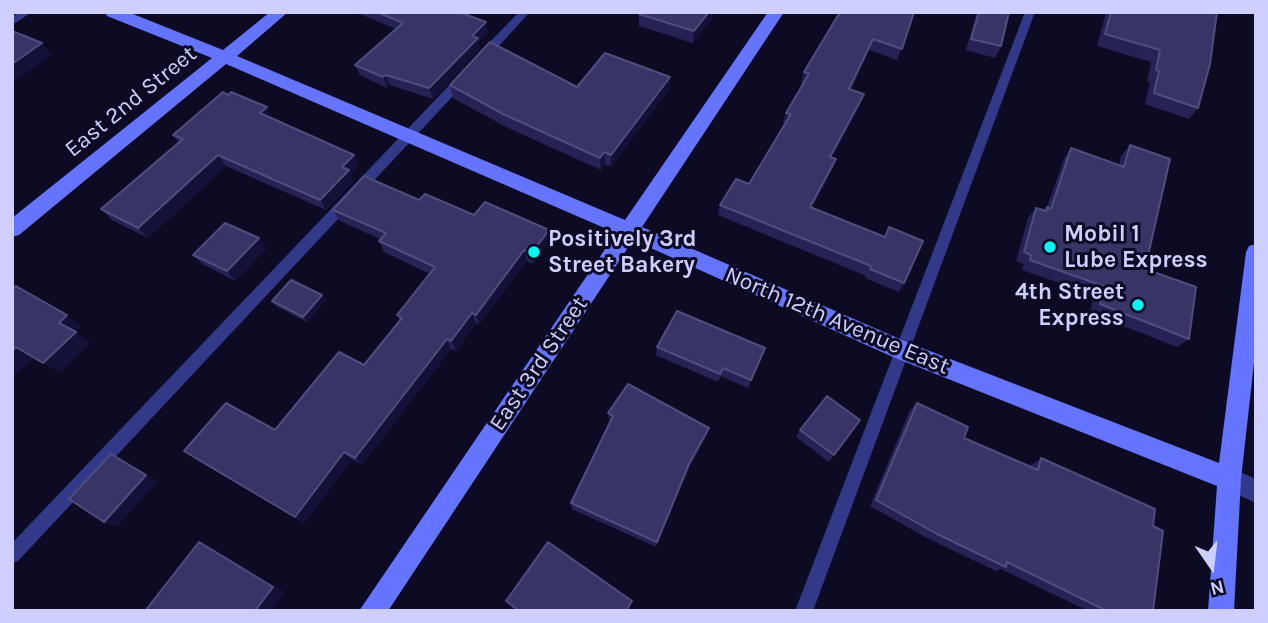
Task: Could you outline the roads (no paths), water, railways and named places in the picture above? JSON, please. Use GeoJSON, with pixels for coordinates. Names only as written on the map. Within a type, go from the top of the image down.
{"type":"FeatureCollection","features":[{"type":"Feature","properties":{"kind":"street","name":"North 12th Avenue East"},"geometry":{"type":"LineString","coordinates":[[113,12],[630,230],[901,350],[1256,491]]}},
{"type":"Feature","properties":{"kind":"street","name":"East 2nd Street"},"geometry":{"type":"LineString","coordinates":[[12,229],[280,12]]}},
{"type":"Feature","properties":{"kind":"street","name":"East 3rd Street"},"geometry":{"type":"LineString","coordinates":[[372,611],[776,12]]}},
{"type":"Feature","properties":{"kind":"street"},"geometry":{"type":"LineString","coordinates":[[1221,611],[1229,479],[1256,252]]}},
{"type":"Feature","properties":{"kind":"lane"},"geometry":{"type":"LineString","coordinates":[[12,22],[27,12]]}},
{"type":"Feature","properties":{"kind":"lane"},"geometry":{"type":"LineString","coordinates":[[12,555],[525,12]]}},
{"type":"Feature","properties":{"kind":"lane"},"geometry":{"type":"LineString","coordinates":[[804,611],[1030,12]]}},
{"type":"Feature","properties":{"kind":"place","name":"Mobil 1 Lube Express"},"geometry":{"type":"Point","coordinates":[1050,247]}},
{"type":"Feature","properties":{"kind":"place","name":"Positively 3rd Street Bakery"},"geometry":{"type":"Point","coordinates":[534,252]}},
{"type":"Feature","properties":{"kind":"place","name":"4th Street Express"},"geometry":{"type":"Point","coordinates":[1138,305]}}]}
